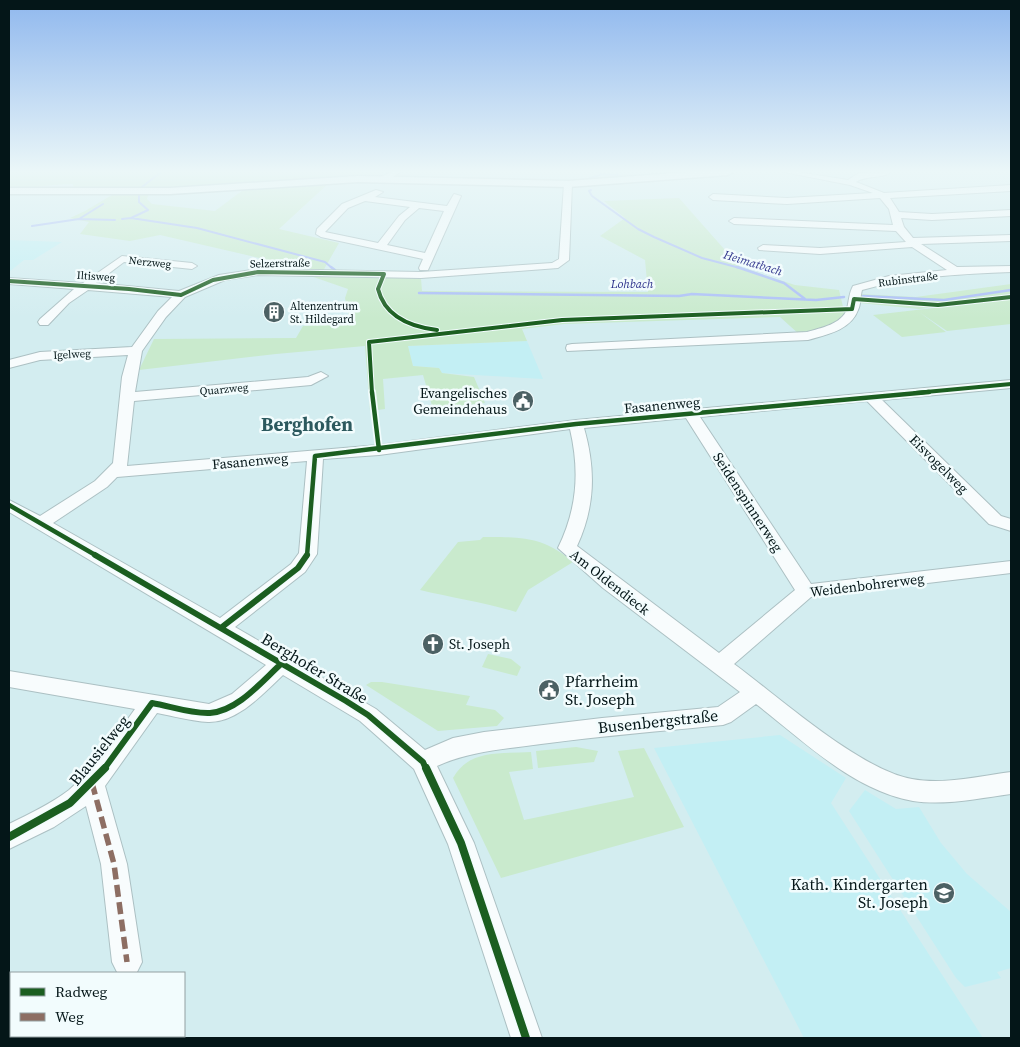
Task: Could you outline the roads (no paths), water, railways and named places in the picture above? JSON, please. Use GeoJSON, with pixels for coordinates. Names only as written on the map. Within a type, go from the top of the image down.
{"type":"FeatureCollection","features":[{"type":"Feature","properties":{"kind":"street"},"geometry":{"type":"LineString","coordinates":[[331,221],[320,233],[428,258]]}},
{"type":"Feature","properties":{"kind":"street"},"geometry":{"type":"LineString","coordinates":[[380,247],[400,221]]}},
{"type":"Feature","properties":{"kind":"street"},"geometry":{"type":"LineString","coordinates":[[421,275],[445,221]]}},
{"type":"Feature","properties":{"kind":"street","name":"Selzerstraße"},"geometry":{"type":"LineString","coordinates":[[116,472],[124,456],[127,397],[136,351],[151,326],[181,295],[197,286],[222,277],[258,272],[421,275],[558,265],[564,257],[566,221]]}},
{"type":"Feature","properties":{"kind":"street"},"geometry":{"type":"LineString","coordinates":[[740,221],[899,228],[898,221]]}},
{"type":"Feature","properties":{"kind":"street","name":"Rubinstraße"},"geometry":{"type":"LineString","coordinates":[[572,348],[808,336],[829,330],[846,320],[852,309],[857,288],[889,279],[954,273],[956,270],[914,243],[899,228]]}},
{"type":"Feature","properties":{"kind":"street"},"geometry":{"type":"LineString","coordinates":[[762,248],[780,250],[843,250],[914,243],[1011,238]]}},
{"type":"Feature","properties":{"kind":"street","name":"Nerzweg"},"geometry":{"type":"LineString","coordinates":[[86,285],[122,259],[192,266]]}},
{"type":"Feature","properties":{"kind":"street"},"geometry":{"type":"LineString","coordinates":[[956,270],[1011,268]]}},
{"type":"Feature","properties":{"kind":"street","name":"Iltisweg"},"geometry":{"type":"LineString","coordinates":[[9,281],[86,285],[181,295]]}},
{"type":"Feature","properties":{"kind":"street","name":"Iltisweg"},"geometry":{"type":"LineString","coordinates":[[44,322],[86,285]]}},
{"type":"Feature","properties":{"kind":"street","name":"Igelweg"},"geometry":{"type":"LineString","coordinates":[[9,364],[40,356],[136,351]]}},
{"type":"Feature","properties":{"kind":"street","name":"Quarzweg"},"geometry":{"type":"LineString","coordinates":[[127,397],[311,381],[321,376]]}},
{"type":"Feature","properties":{"kind":"street","name":"Fasanenweg"},"geometry":{"type":"LineString","coordinates":[[116,472],[388,449],[576,424],[1011,384]]}},
{"type":"Feature","properties":{"kind":"street","name":"Eisvogelweg"},"geometry":{"type":"LineString","coordinates":[[870,396],[995,520],[1011,524]]}},
{"type":"Feature","properties":{"kind":"street","name":"Seidenspinnerweg"},"geometry":{"type":"LineString","coordinates":[[691,414],[806,591]]}},
{"type":"Feature","properties":{"kind":"street","name":"Am Oldendieck"},"geometry":{"type":"LineString","coordinates":[[576,424],[584,451],[587,481],[581,515],[567,548],[756,692]]}},
{"type":"Feature","properties":{"kind":"street"},"geometry":{"type":"LineString","coordinates":[[222,627],[298,568],[308,554],[314,456]]}},
{"type":"Feature","properties":{"kind":"street"},"geometry":{"type":"LineString","coordinates":[[40,523],[89,493],[116,472]]}},
{"type":"Feature","properties":{"kind":"street","name":"Berghofer Straße"},"geometry":{"type":"LineString","coordinates":[[9,505],[222,627],[368,715],[423,762],[461,843],[526,1038]]}},
{"type":"Feature","properties":{"kind":"street","name":"Weidenbohrerweg"},"geometry":{"type":"LineString","coordinates":[[719,665],[806,591],[1011,567]]}},
{"type":"Feature","properties":{"kind":"street"},"geometry":{"type":"LineString","coordinates":[[9,679],[209,713],[222,711],[233,705],[282,663]]}},
{"type":"Feature","properties":{"kind":"street"},"geometry":{"type":"LineString","coordinates":[[756,692],[864,772],[889,784],[912,790],[937,791],[1011,783]]}},
{"type":"Feature","properties":{"kind":"street","name":"Busenbergstraße"},"geometry":{"type":"LineString","coordinates":[[423,762],[453,748],[484,742],[602,727],[722,716],[756,692]]}},
{"type":"Feature","properties":{"kind":"street","name":"Blausielweg"},"geometry":{"type":"LineString","coordinates":[[9,837],[63,808],[92,783],[152,703]]}},
{"type":"Feature","properties":{"kind":"street","name":"Blausielweg"},"geometry":{"type":"LineString","coordinates":[[92,783],[114,864],[127,962]]}},
{"type":"Feature","properties":{"kind":"waterway"},"geometry":{"type":"LineString","coordinates":[[32,226],[67,221]]}},
{"type":"Feature","properties":{"kind":"waterway","name":"Lohbach"},"geometry":{"type":"LineString","coordinates":[[150,221],[197,228],[325,262],[332,268]]}},
{"type":"Feature","properties":{"kind":"waterway","name":"Heimatbach"},"geometry":{"type":"LineString","coordinates":[[627,221],[654,237],[702,258],[740,268]]}},
{"type":"Feature","properties":{"kind":"waterway","name":"Lohbach"},"geometry":{"type":"LineString","coordinates":[[331,267],[335,270]]}},
{"type":"Feature","properties":{"kind":"waterway","name":"Heimatbach"},"geometry":{"type":"LineString","coordinates":[[740,268],[784,283],[805,299]]}},
{"type":"Feature","properties":{"kind":"waterway","name":"Lohbach"},"geometry":{"type":"LineString","coordinates":[[863,296],[944,300],[1011,290]]}},
{"type":"Feature","properties":{"kind":"waterway","name":"Lohbach"},"geometry":{"type":"LineString","coordinates":[[419,293],[679,296],[692,294],[816,300],[844,297]]}},
{"type":"Feature","properties":{"kind":"place","name":"Altenzentrum St. Hildegard"},"geometry":{"type":"Point","coordinates":[274,312]}},
{"type":"Feature","properties":{"kind":"place","name":"Evangelisches Gemeindehaus"},"geometry":{"type":"Point","coordinates":[523,401]}},
{"type":"Feature","properties":{"kind":"place","name":"St. Joseph"},"geometry":{"type":"Point","coordinates":[433,644]}},
{"type":"Feature","properties":{"kind":"place","name":"Pfarrheim St. Joseph"},"geometry":{"type":"Point","coordinates":[549,690]}},
{"type":"Feature","properties":{"kind":"place","name":"Kath. Kindergarten St. Joseph"},"geometry":{"type":"Point","coordinates":[944,893]}},
{"type":"Feature","properties":{"kind":"district","name":"Berghofen"},"geometry":{"type":"Point","coordinates":[307,424]}}]}
